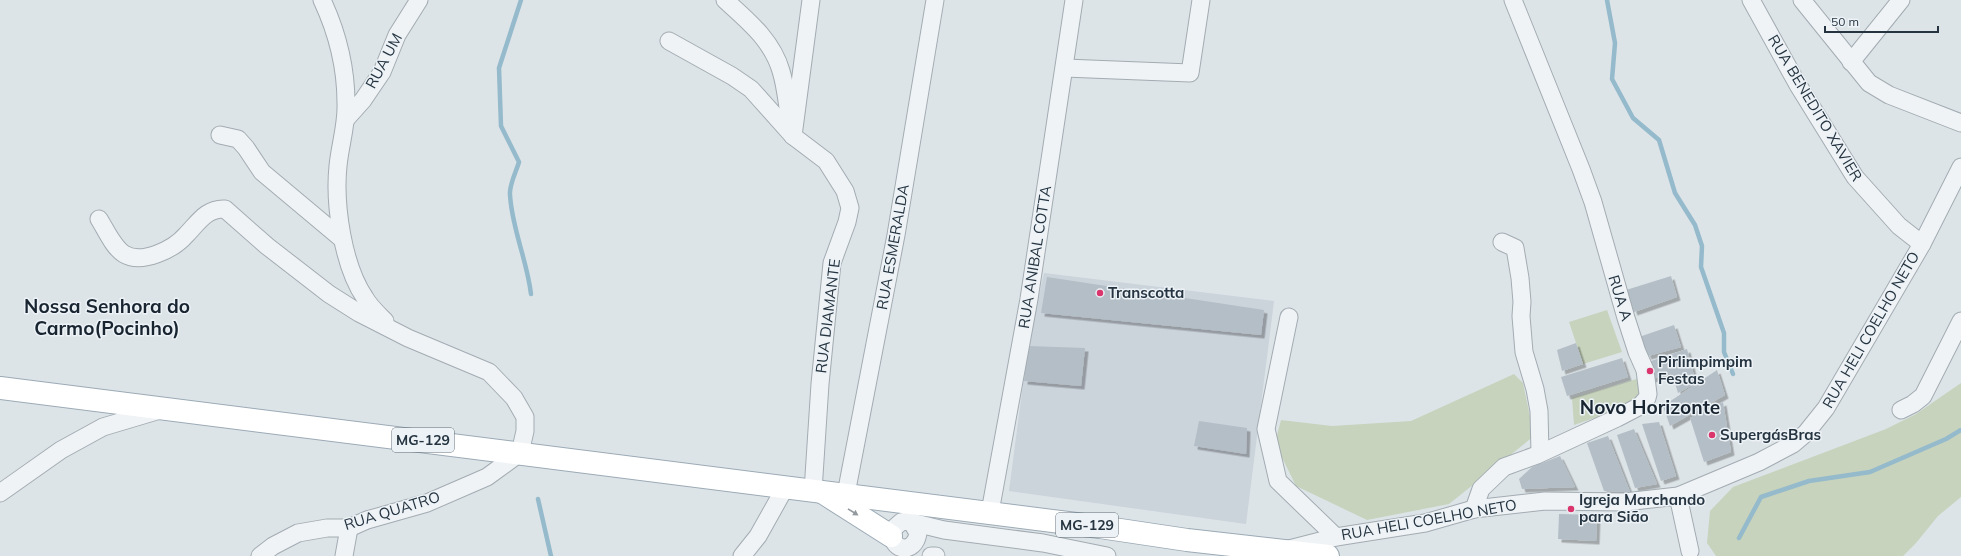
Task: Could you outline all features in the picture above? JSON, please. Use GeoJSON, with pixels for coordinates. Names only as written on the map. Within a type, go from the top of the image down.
{"type":"FeatureCollection","features":[{"type":"Feature","properties":{"kind":"main road","name":"MG-129"},"geometry":{"type":"LineString","coordinates":[[0,388],[990,512],[1187,540],[1282,550],[1332,546]]}},
{"type":"Feature","properties":{"kind":"main road"},"geometry":{"type":"LineString","coordinates":[[817,491],[893,545]]}},
{"type":"Feature","properties":{"kind":"main road"},"geometry":{"type":"LineString","coordinates":[[1187,540],[1251,556]]}},
{"type":"Feature","properties":{"kind":"street"},"geometry":{"type":"LineString","coordinates":[[322,0],[337,41],[343,65],[346,119],[338,168],[339,224],[342,239],[356,282],[364,298],[391,328]]}},
{"type":"Feature","properties":{"kind":"street","name":"RUA UM"},"geometry":{"type":"LineString","coordinates":[[346,119],[373,86],[382,72],[397,35],[419,0]]}},
{"type":"Feature","properties":{"kind":"street"},"geometry":{"type":"LineString","coordinates":[[725,0],[756,28],[775,55],[781,71],[793,136]]}},
{"type":"Feature","properties":{"kind":"street"},"geometry":{"type":"LineString","coordinates":[[793,136],[811,0]]}},
{"type":"Feature","properties":{"kind":"street","name":"RUA ESMERALDA"},"geometry":{"type":"LineString","coordinates":[[846,494],[896,235],[935,0]]}},
{"type":"Feature","properties":{"kind":"street","name":"RUA ANIBAL COTTA"},"geometry":{"type":"LineString","coordinates":[[990,512],[1029,299],[1065,68],[1074,0]]}},
{"type":"Feature","properties":{"kind":"street"},"geometry":{"type":"LineString","coordinates":[[1065,68],[1190,73],[1202,0]]}},
{"type":"Feature","properties":{"kind":"street","name":"RUA A"},"geometry":{"type":"LineString","coordinates":[[1474,509],[1481,489],[1504,467],[1540,453],[1634,409],[1647,398],[1648,390],[1645,370],[1637,352],[1626,318],[1590,195],[1513,0]]}},
{"type":"Feature","properties":{"kind":"street","name":"RUA BENEDITO XAVIER"},"geometry":{"type":"LineString","coordinates":[[1751,0],[1798,85],[1855,177],[1899,226],[1922,244]]}},
{"type":"Feature","properties":{"kind":"street"},"geometry":{"type":"LineString","coordinates":[[1802,0],[1869,83],[1889,95],[1961,124]]}},
{"type":"Feature","properties":{"kind":"street"},"geometry":{"type":"LineString","coordinates":[[1851,62],[1901,0]]}},
{"type":"Feature","properties":{"kind":"street","name":"RUA DIAMANTE"},"geometry":{"type":"LineString","coordinates":[[668,41],[732,76],[751,89],[793,136],[826,161],[845,191],[850,208],[848,222],[832,263],[820,384],[817,491]]}},
{"type":"Feature","properties":{"kind":"street"},"geometry":{"type":"LineString","coordinates":[[220,135],[238,139],[262,172],[342,239]]}},
{"type":"Feature","properties":{"kind":"street","name":"RUA HELI COELHO NETO"},"geometry":{"type":"LineString","coordinates":[[1332,546],[1474,509],[1545,501],[1625,502],[1678,496],[1759,462],[1793,444],[1806,433],[1826,408],[1922,244],[1961,167]]}},
{"type":"Feature","properties":{"kind":"street"},"geometry":{"type":"LineString","coordinates":[[99,218],[116,245],[124,254],[142,258],[158,254],[184,237],[200,218],[216,209],[225,209],[267,246],[329,294],[359,313],[408,338],[489,372],[514,398],[525,417],[525,431],[520,453]]}},
{"type":"Feature","properties":{"kind":"street"},"geometry":{"type":"LineString","coordinates":[[1502,242],[1515,248],[1518,264],[1522,302],[1521,316],[1524,352],[1535,389],[1539,411],[1540,453]]}},
{"type":"Feature","properties":{"kind":"street"},"geometry":{"type":"LineString","coordinates":[[1289,317],[1266,429],[1278,482],[1332,546]]}},
{"type":"Feature","properties":{"kind":"street"},"geometry":{"type":"LineString","coordinates":[[1901,410],[1913,404],[1923,396],[1961,321]]}},
{"type":"Feature","properties":{"kind":"street"},"geometry":{"type":"LineString","coordinates":[[0,493],[61,450],[104,427],[164,408]]}},
{"type":"Feature","properties":{"kind":"street","name":"RUA QUATRO"},"geometry":{"type":"LineString","coordinates":[[260,556],[273,546],[298,534],[327,528],[349,528],[367,520],[427,503],[487,477],[520,453]]}},
{"type":"Feature","properties":{"kind":"street"},"geometry":{"type":"LineString","coordinates":[[742,556],[758,536],[786,486]]}},
{"type":"Feature","properties":{"kind":"street"},"geometry":{"type":"LineString","coordinates":[[1678,496],[1690,551]]}},
{"type":"Feature","properties":{"kind":"street"},"geometry":{"type":"LineString","coordinates":[[912,541],[906,521],[900,522],[892,530],[893,545],[903,548],[912,541],[944,530],[1042,550],[1107,556]]}},
{"type":"Feature","properties":{"kind":"street"},"geometry":{"type":"LineString","coordinates":[[344,556],[349,528]]}},
{"type":"Feature","properties":{"kind":"street"},"geometry":{"type":"LineString","coordinates":[[931,556],[936,556]]}},
{"type":"Feature","properties":{"kind":"shaded area","name":"Transcotta"},"geometry":{"type":"Polygon","coordinates":[[[1044,273],[1274,301],[1246,524],[1009,491],[1028,346],[1044,273]]]}},
{"type":"Feature","properties":{"kind":"green space"},"geometry":{"type":"Polygon","coordinates":[[[1607,310],[1622,352],[1583,364],[1569,322],[1607,310]]]}},
{"type":"Feature","properties":{"kind":"green space"},"geometry":{"type":"Polygon","coordinates":[[[1514,374],[1523,383],[1534,436],[1449,504],[1367,520],[1296,486],[1275,443],[1281,420],[1332,426],[1411,421],[1514,374]]]}},
{"type":"Feature","properties":{"kind":"green space"},"geometry":{"type":"Polygon","coordinates":[[[1640,378],[1642,393],[1633,405],[1574,425],[1572,398],[1640,378]]]}},
{"type":"Feature","properties":{"kind":"green space"},"geometry":{"type":"Polygon","coordinates":[[[1961,383],[1961,497],[1938,516],[1916,543],[1903,556],[1716,556],[1707,543],[1710,511],[1733,487],[1886,429],[1916,414],[1961,383]]]}},
{"type":"Feature","properties":{"kind":"building"},"geometry":{"type":"Polygon","coordinates":[[[1671,276],[1677,297],[1634,312],[1626,290],[1671,276]]]}},
{"type":"Feature","properties":{"kind":"building","name":"Transcotta"},"geometry":{"type":"Polygon","coordinates":[[[1047,277],[1264,310],[1261,335],[1041,313],[1047,277]]]}},
{"type":"Feature","properties":{"kind":"building"},"geometry":{"type":"Polygon","coordinates":[[[1674,325],[1681,347],[1648,356],[1639,337],[1674,325]]]}},
{"type":"Feature","properties":{"kind":"building"},"geometry":{"type":"Polygon","coordinates":[[[1576,343],[1583,364],[1562,371],[1557,350],[1576,343]]]}},
{"type":"Feature","properties":{"kind":"building"},"geometry":{"type":"Polygon","coordinates":[[[1028,346],[1085,348],[1081,386],[1024,381],[1028,346]]]}},
{"type":"Feature","properties":{"kind":"building"},"geometry":{"type":"Polygon","coordinates":[[[1687,349],[1696,383],[1678,393],[1672,373],[1652,379],[1648,362],[1687,349]]]}},
{"type":"Feature","properties":{"kind":"building"},"geometry":{"type":"Polygon","coordinates":[[[1622,358],[1628,377],[1567,396],[1561,377],[1622,358]]]}},
{"type":"Feature","properties":{"kind":"building"},"geometry":{"type":"Polygon","coordinates":[[[1717,370],[1725,395],[1670,426],[1663,406],[1717,370]]]}},
{"type":"Feature","properties":{"kind":"building","name":"SupergásBras"},"geometry":{"type":"Polygon","coordinates":[[[1723,402],[1731,452],[1704,462],[1690,418],[1723,402]]]}},
{"type":"Feature","properties":{"kind":"building"},"geometry":{"type":"Polygon","coordinates":[[[1199,421],[1247,428],[1246,454],[1194,446],[1199,421]]]}},
{"type":"Feature","properties":{"kind":"building"},"geometry":{"type":"Polygon","coordinates":[[[1659,422],[1676,476],[1661,481],[1642,424],[1659,422]]]}},
{"type":"Feature","properties":{"kind":"building"},"geometry":{"type":"Polygon","coordinates":[[[1634,429],[1657,484],[1635,488],[1617,435],[1634,429]]]}},
{"type":"Feature","properties":{"kind":"building"},"geometry":{"type":"Polygon","coordinates":[[[1608,436],[1630,492],[1604,491],[1587,443],[1608,436]]]}},
{"type":"Feature","properties":{"kind":"building"},"geometry":{"type":"Polygon","coordinates":[[[1560,456],[1575,487],[1522,489],[1519,479],[1532,467],[1560,456]]]}},
{"type":"Feature","properties":{"kind":"building"},"geometry":{"type":"Polygon","coordinates":[[[1559,514],[1597,515],[1596,541],[1558,539],[1559,514]]]}},
{"type":"Feature","properties":{"kind":"waterway"},"geometry":{"type":"LineString","coordinates":[[521,0],[499,68],[501,126],[519,162],[511,187],[511,208],[531,294]]}},
{"type":"Feature","properties":{"kind":"waterway"},"geometry":{"type":"LineString","coordinates":[[1607,0],[1615,43],[1612,79],[1633,118],[1659,140],[1675,193],[1695,225],[1702,246],[1701,267],[1724,333],[1724,352],[1733,374]]}},
{"type":"Feature","properties":{"kind":"waterway"},"geometry":{"type":"LineString","coordinates":[[1739,538],[1761,497],[1809,481],[1870,472],[1946,439],[1961,430]]}},
{"type":"Feature","properties":{"kind":"waterway"},"geometry":{"type":"LineString","coordinates":[[538,499],[551,556]]}},
{"type":"Feature","properties":{"kind":"place","name":"Transcotta"},"geometry":{"type":"Point","coordinates":[1100,293]}},
{"type":"Feature","properties":{"kind":"place","name":"Pirlimpimpim Festas"},"geometry":{"type":"Point","coordinates":[1650,371]}},
{"type":"Feature","properties":{"kind":"place","name":"SupergásBras"},"geometry":{"type":"Point","coordinates":[1712,435]}},
{"type":"Feature","properties":{"kind":"place","name":"Igreja Marchando para Sião"},"geometry":{"type":"Point","coordinates":[1571,509]}},
{"type":"Feature","properties":{"kind":"district","name":"Nossa Senhora do Carmo(Pocinho)"},"geometry":{"type":"Point","coordinates":[107,317]}},
{"type":"Feature","properties":{"kind":"district","name":"Novo Horizonte"},"geometry":{"type":"Point","coordinates":[1650,407]}}]}
